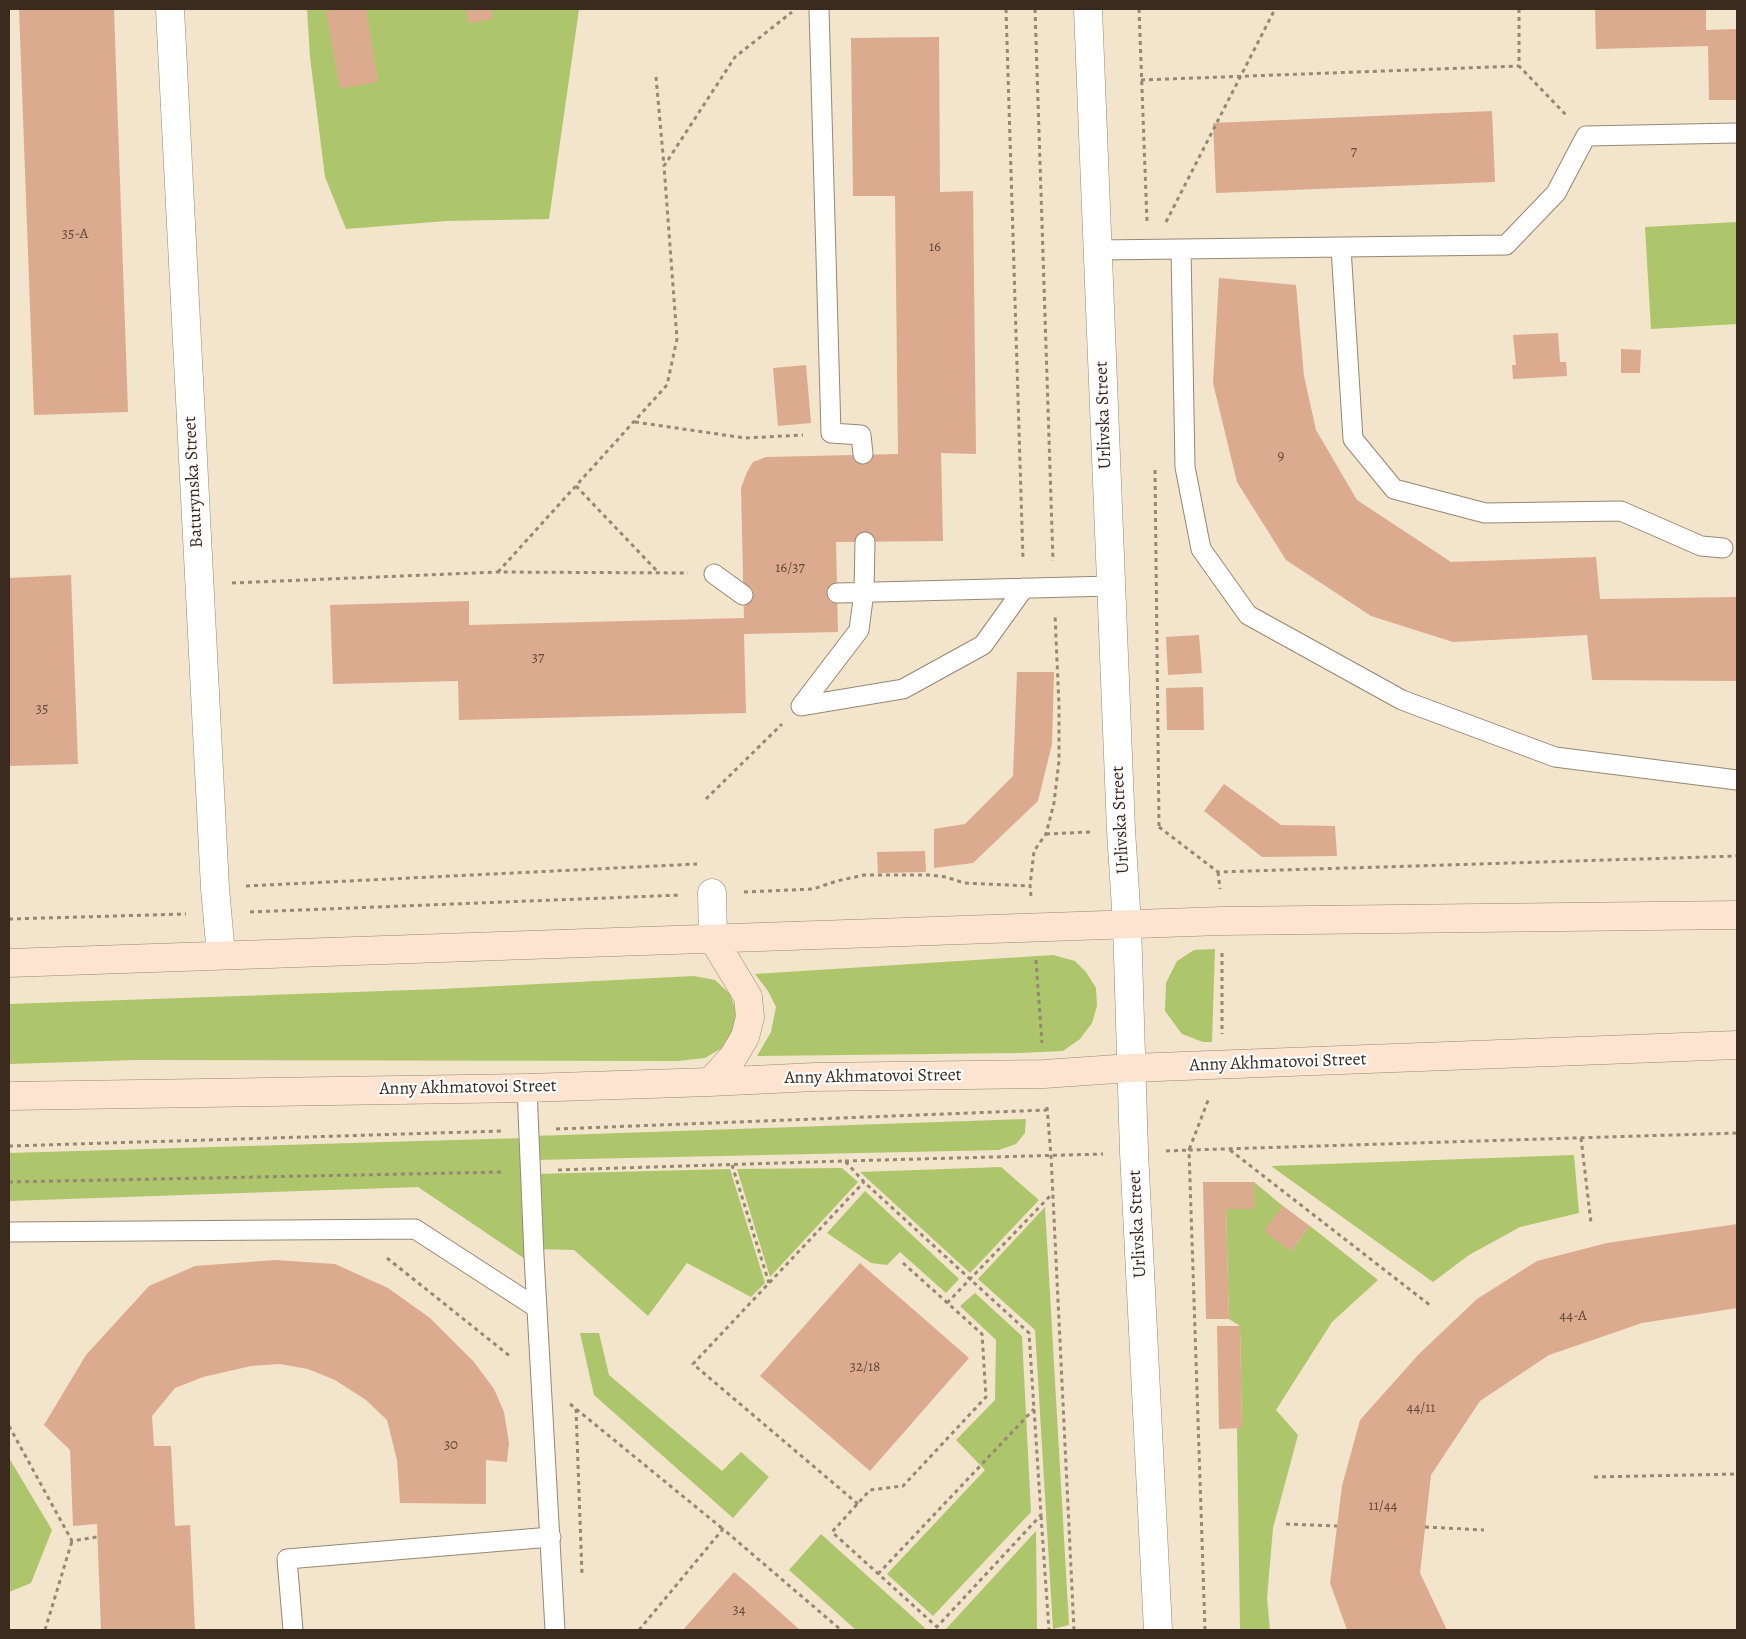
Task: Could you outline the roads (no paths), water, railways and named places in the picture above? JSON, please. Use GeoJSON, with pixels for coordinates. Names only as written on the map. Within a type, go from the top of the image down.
{"type":"FeatureCollection","features":[{"type":"Feature","properties":{"kind":"main road"},"geometry":{"type":"LineString","coordinates":[[9,963],[1222,921],[1737,915]]}},
{"type":"Feature","properties":{"kind":"main road"},"geometry":{"type":"LineString","coordinates":[[710,1082],[733,1057],[745,1038],[750,1017],[748,997],[713,939]]}},
{"type":"Feature","properties":{"kind":"main road","name":"Anny Akhmatovoi Street"},"geometry":{"type":"LineString","coordinates":[[9,1096],[527,1088],[815,1077],[1044,1074],[1131,1068],[1737,1045]]}},
{"type":"Feature","properties":{"kind":"street","name":"Baturynska Street"},"geometry":{"type":"LineString","coordinates":[[170,9],[216,901],[221,955]]}},
{"type":"Feature","properties":{"kind":"street","name":"Urlivska Street"},"geometry":{"type":"LineString","coordinates":[[1088,9],[1111,586],[1127,924],[1131,1068],[1158,1630]]}},
{"type":"Feature","properties":{"kind":"street"},"geometry":{"type":"LineString","coordinates":[[712,893],[713,939]]}},
{"type":"Feature","properties":{"kind":"lane"},"geometry":{"type":"LineString","coordinates":[[819,9],[831,433],[860,436],[863,454]]}},
{"type":"Feature","properties":{"kind":"lane"},"geometry":{"type":"LineString","coordinates":[[1098,250],[1506,245],[1556,193],[1586,136],[1737,133]]}},
{"type":"Feature","properties":{"kind":"lane"},"geometry":{"type":"LineString","coordinates":[[1341,248],[1353,439],[1394,489],[1484,513],[1621,511],[1701,546],[1723,548]]}},
{"type":"Feature","properties":{"kind":"lane"},"geometry":{"type":"LineString","coordinates":[[1181,250],[1187,476],[1201,549],[1248,615],[1402,700],[1555,757],[1737,780]]}},
{"type":"Feature","properties":{"kind":"lane"},"geometry":{"type":"LineString","coordinates":[[865,542],[864,592],[859,630],[801,706],[903,690],[983,645],[1024,588]]}},
{"type":"Feature","properties":{"kind":"lane"},"geometry":{"type":"LineString","coordinates":[[714,574],[744,595]]}},
{"type":"Feature","properties":{"kind":"lane"},"geometry":{"type":"LineString","coordinates":[[837,593],[1111,586]]}},
{"type":"Feature","properties":{"kind":"lane"},"geometry":{"type":"LineString","coordinates":[[527,1088],[537,1308],[556,1630]]}},
{"type":"Feature","properties":{"kind":"lane"},"geometry":{"type":"LineString","coordinates":[[9,1232],[415,1229],[537,1308]]}},
{"type":"Feature","properties":{"kind":"lane"},"geometry":{"type":"LineString","coordinates":[[294,1630],[288,1559],[551,1538]]}}]}
